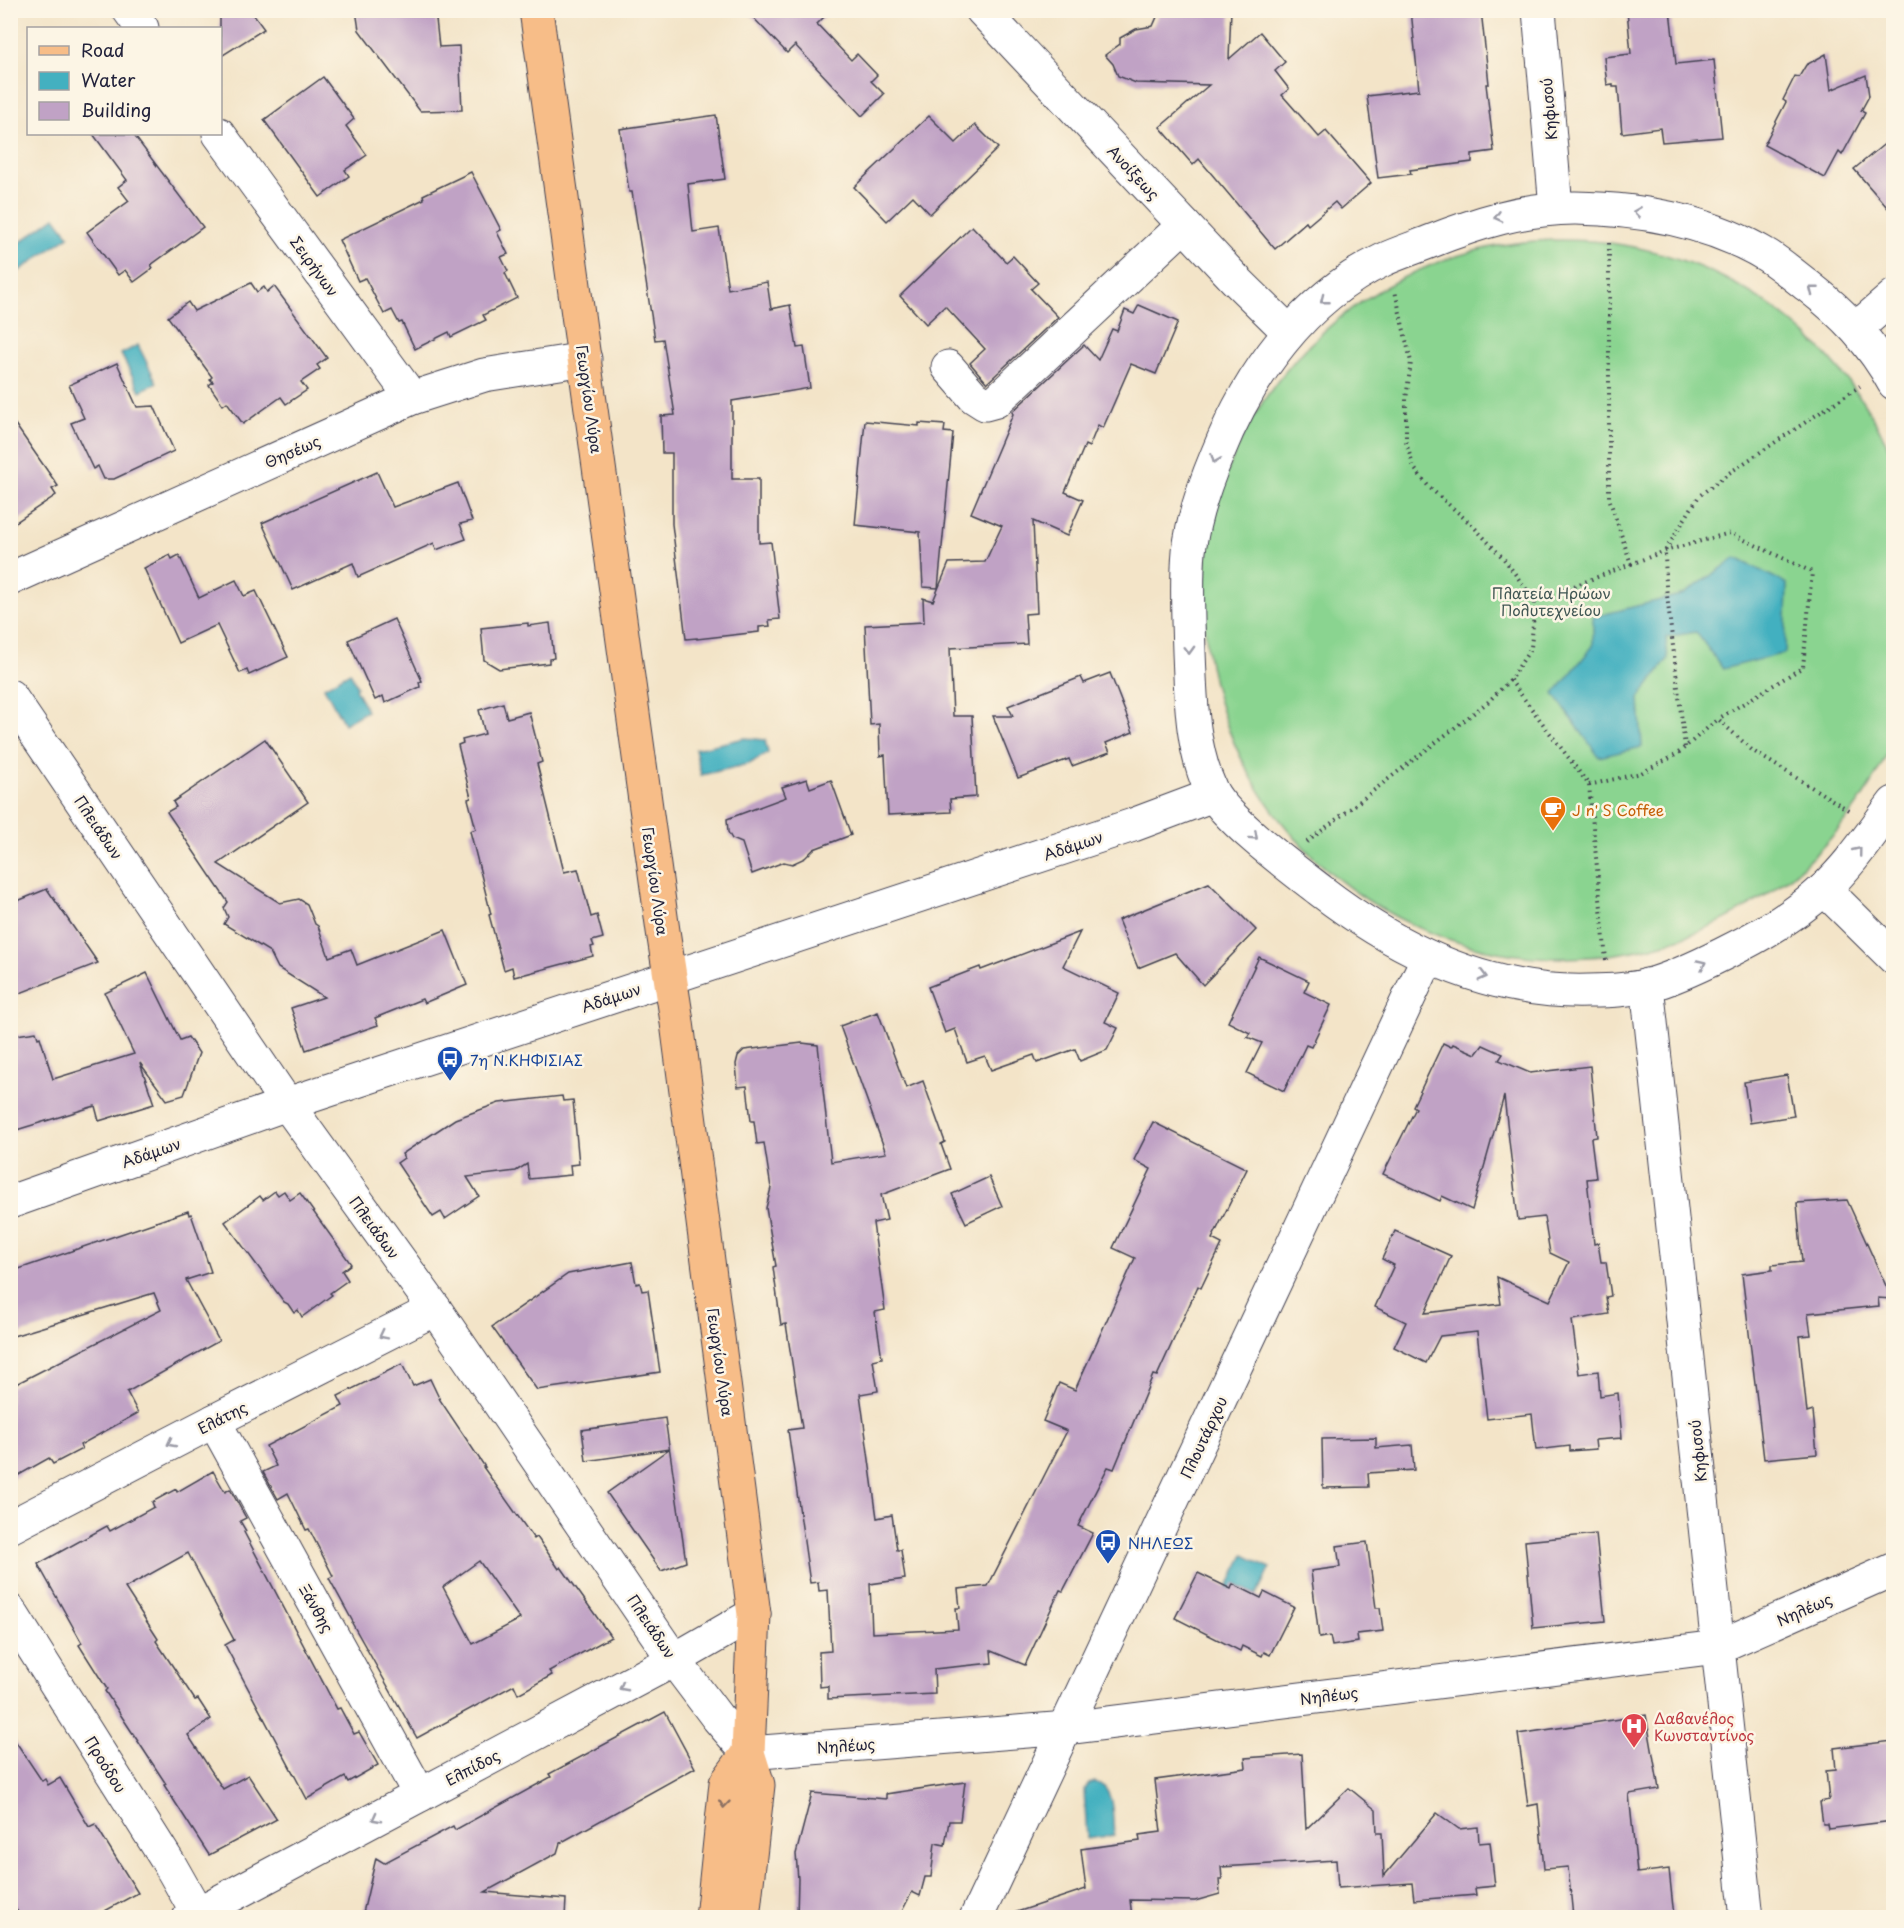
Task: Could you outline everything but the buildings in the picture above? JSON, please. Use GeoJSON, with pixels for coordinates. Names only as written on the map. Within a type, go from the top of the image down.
{"type":"FeatureCollection","features":[{"type":"Feature","properties":{"kind":"main road","name":"Γεωργίου Λύρα"},"geometry":{"type":"LineString","coordinates":[[536,10],[670,978],[754,1614],[748,1753],[758,1785],[743,1917]]}},
{"type":"Feature","properties":{"kind":"main road"},"geometry":{"type":"LineString","coordinates":[[712,1917],[726,1783],[748,1753]]}},
{"type":"Feature","properties":{"kind":"street"},"geometry":{"type":"LineString","coordinates":[[129,10],[141,27]]}},
{"type":"Feature","properties":{"kind":"street","name":"Ανοίξεως"},"geometry":{"type":"LineString","coordinates":[[981,10],[1288,332]]}},
{"type":"Feature","properties":{"kind":"street","name":"Κηφισού"},"geometry":{"type":"LineString","coordinates":[[1539,10],[1556,208]]}},
{"type":"Feature","properties":{"kind":"street","name":"Σειρήνων"},"geometry":{"type":"LineString","coordinates":[[220,135],[412,398]]}},
{"type":"Feature","properties":{"kind":"street"},"geometry":{"type":"LineString","coordinates":[[1885,815],[1824,889],[1785,919],[1741,946],[1698,967],[1647,986],[1609,991],[1569,992],[1512,985],[1470,973],[1428,957],[1385,936],[1350,913],[1283,861],[1232,816],[1213,795],[1198,754],[1191,698],[1188,609],[1190,549],[1202,491],[1223,439],[1252,383],[1288,332],[1315,307],[1379,262],[1501,216],[1556,208],[1610,208],[1664,216],[1720,233],[1769,256],[1817,293],[1857,328],[1890,376]]}},
{"type":"Feature","properties":{"kind":"street"},"geometry":{"type":"LineString","coordinates":[[948,367],[974,397],[985,404],[996,401],[1184,225]]}},
{"type":"Feature","properties":{"kind":"street"},"geometry":{"type":"LineString","coordinates":[[1857,328],[1893,296]]}},
{"type":"Feature","properties":{"kind":"street","name":"Θησέως"},"geometry":{"type":"LineString","coordinates":[[10,579],[412,398],[484,375],[585,359]]}},
{"type":"Feature","properties":{"kind":"street","name":"Πλειάδων"},"geometry":{"type":"LineString","coordinates":[[10,696],[287,1104],[435,1309],[675,1660],[717,1717],[748,1753]]}},
{"type":"Feature","properties":{"kind":"street","name":"Αδάμων"},"geometry":{"type":"LineString","coordinates":[[10,1202],[287,1104],[1133,825],[1213,795]]}},
{"type":"Feature","properties":{"kind":"street"},"geometry":{"type":"LineString","coordinates":[[1824,889],[1893,958]]}},
{"type":"Feature","properties":{"kind":"street","name":"Πλουτάρχου"},"geometry":{"type":"LineString","coordinates":[[976,1917],[1067,1728],[1428,957]]}},
{"type":"Feature","properties":{"kind":"street","name":"Κηφισού"},"geometry":{"type":"LineString","coordinates":[[1647,986],[1747,1917]]}},
{"type":"Feature","properties":{"kind":"street","name":"Ελάτης"},"geometry":{"type":"LineString","coordinates":[[10,1527],[435,1309]]}},
{"type":"Feature","properties":{"kind":"street","name":"Ξάνθης"},"geometry":{"type":"LineString","coordinates":[[214,1421],[420,1795]]}},
{"type":"Feature","properties":{"kind":"street","name":"Νηλέως"},"geometry":{"type":"LineString","coordinates":[[748,1753],[1067,1728],[1718,1647],[1893,1569]]}},
{"type":"Feature","properties":{"kind":"street","name":"Προόδου"},"geometry":{"type":"LineString","coordinates":[[10,1611],[170,1865],[196,1916]]}},
{"type":"Feature","properties":{"kind":"street","name":"Ελπίδος"},"geometry":{"type":"LineString","coordinates":[[196,1916],[675,1660],[754,1614]]}},
{"type":"Feature","properties":{"kind":"path"},"geometry":{"type":"LineString","coordinates":[[1610,208],[1609,498],[1631,564]]}},
{"type":"Feature","properties":{"kind":"path"},"geometry":{"type":"LineString","coordinates":[[1283,861],[1488,702],[1510,680],[1531,648],[1535,601],[1504,559],[1474,527],[1429,487],[1414,468],[1406,443],[1406,399],[1411,362],[1396,293],[1379,262]]}},
{"type":"Feature","properties":{"kind":"path"},"geometry":{"type":"LineString","coordinates":[[1685,747],[1666,587],[1665,550],[1699,496],[1729,473],[1890,376]]}},
{"type":"Feature","properties":{"kind":"path"},"geometry":{"type":"LineString","coordinates":[[1535,601],[1665,550],[1730,533],[1812,572],[1803,667],[1718,719],[1676,755],[1641,773],[1589,784]]}},
{"type":"Feature","properties":{"kind":"path"},"geometry":{"type":"LineString","coordinates":[[1510,680],[1589,784],[1603,909],[1609,991]]}},
{"type":"Feature","properties":{"kind":"path"},"geometry":{"type":"LineString","coordinates":[[1718,719],[1753,751],[1829,797],[1885,815]]}},
{"type":"Feature","properties":{"kind":"green space","name":"Πλατεία Ηρώων Πολυτεχνείου"},"geometry":{"type":"Polygon","coordinates":[[[1563,240],[1633,247],[1700,268],[1762,301],[1817,345],[1861,400],[1894,462],[1905,492],[1905,706],[1894,736],[1861,798],[1817,853],[1762,897],[1700,930],[1633,951],[1563,958],[1493,951],[1426,930],[1364,897],[1309,853],[1265,798],[1232,736],[1211,669],[1204,599],[1211,529],[1232,462],[1265,400],[1309,345],[1364,301],[1426,268],[1493,247],[1563,240]]]}},
{"type":"Feature","properties":{"kind":"water"},"geometry":{"type":"Polygon","coordinates":[[[55,217],[69,236],[19,271],[11,259],[11,249],[55,217]]]}},
{"type":"Feature","properties":{"kind":"water"},"geometry":{"type":"Polygon","coordinates":[[[138,345],[157,383],[140,391],[121,354],[138,345]]]}},
{"type":"Feature","properties":{"kind":"water"},"geometry":{"type":"Polygon","coordinates":[[[1736,558],[1787,584],[1785,653],[1723,669],[1696,632],[1666,637],[1668,659],[1639,698],[1642,747],[1599,757],[1554,694],[1593,646],[1593,617],[1684,594],[1736,558]]]}},
{"type":"Feature","properties":{"kind":"water"},"geometry":{"type":"Polygon","coordinates":[[[350,672],[357,686],[355,688],[367,711],[344,724],[324,687],[350,672]]]}},
{"type":"Feature","properties":{"kind":"water"},"geometry":{"type":"Polygon","coordinates":[[[745,738],[765,740],[768,753],[749,764],[701,775],[695,749],[745,738]]]}},
{"type":"Feature","properties":{"kind":"water"},"geometry":{"type":"Polygon","coordinates":[[[1244,1555],[1270,1568],[1256,1595],[1234,1584],[1231,1589],[1227,1588],[1244,1555]]]}},
{"type":"Feature","properties":{"kind":"water"},"geometry":{"type":"Polygon","coordinates":[[[1095,1782],[1102,1785],[1110,1796],[1114,1835],[1087,1839],[1084,1790],[1089,1784],[1095,1782]]]}},
{"type":"Feature","properties":{"kind":"place","name":"J n' S Coffee"},"geometry":{"type":"Point","coordinates":[1553,832]}},
{"type":"Feature","properties":{"kind":"place","name":"7η Ν.ΚΗΦΙΣΙΑΣ"},"geometry":{"type":"Point","coordinates":[450,1082]}},
{"type":"Feature","properties":{"kind":"place","name":"ΝΗΛΕΩΣ"},"geometry":{"type":"Point","coordinates":[1108,1565]}},
{"type":"Feature","properties":{"kind":"place","name":"Δαβανέλος Κωνσταντίνος"},"geometry":{"type":"Point","coordinates":[1634,1749]}}]}
